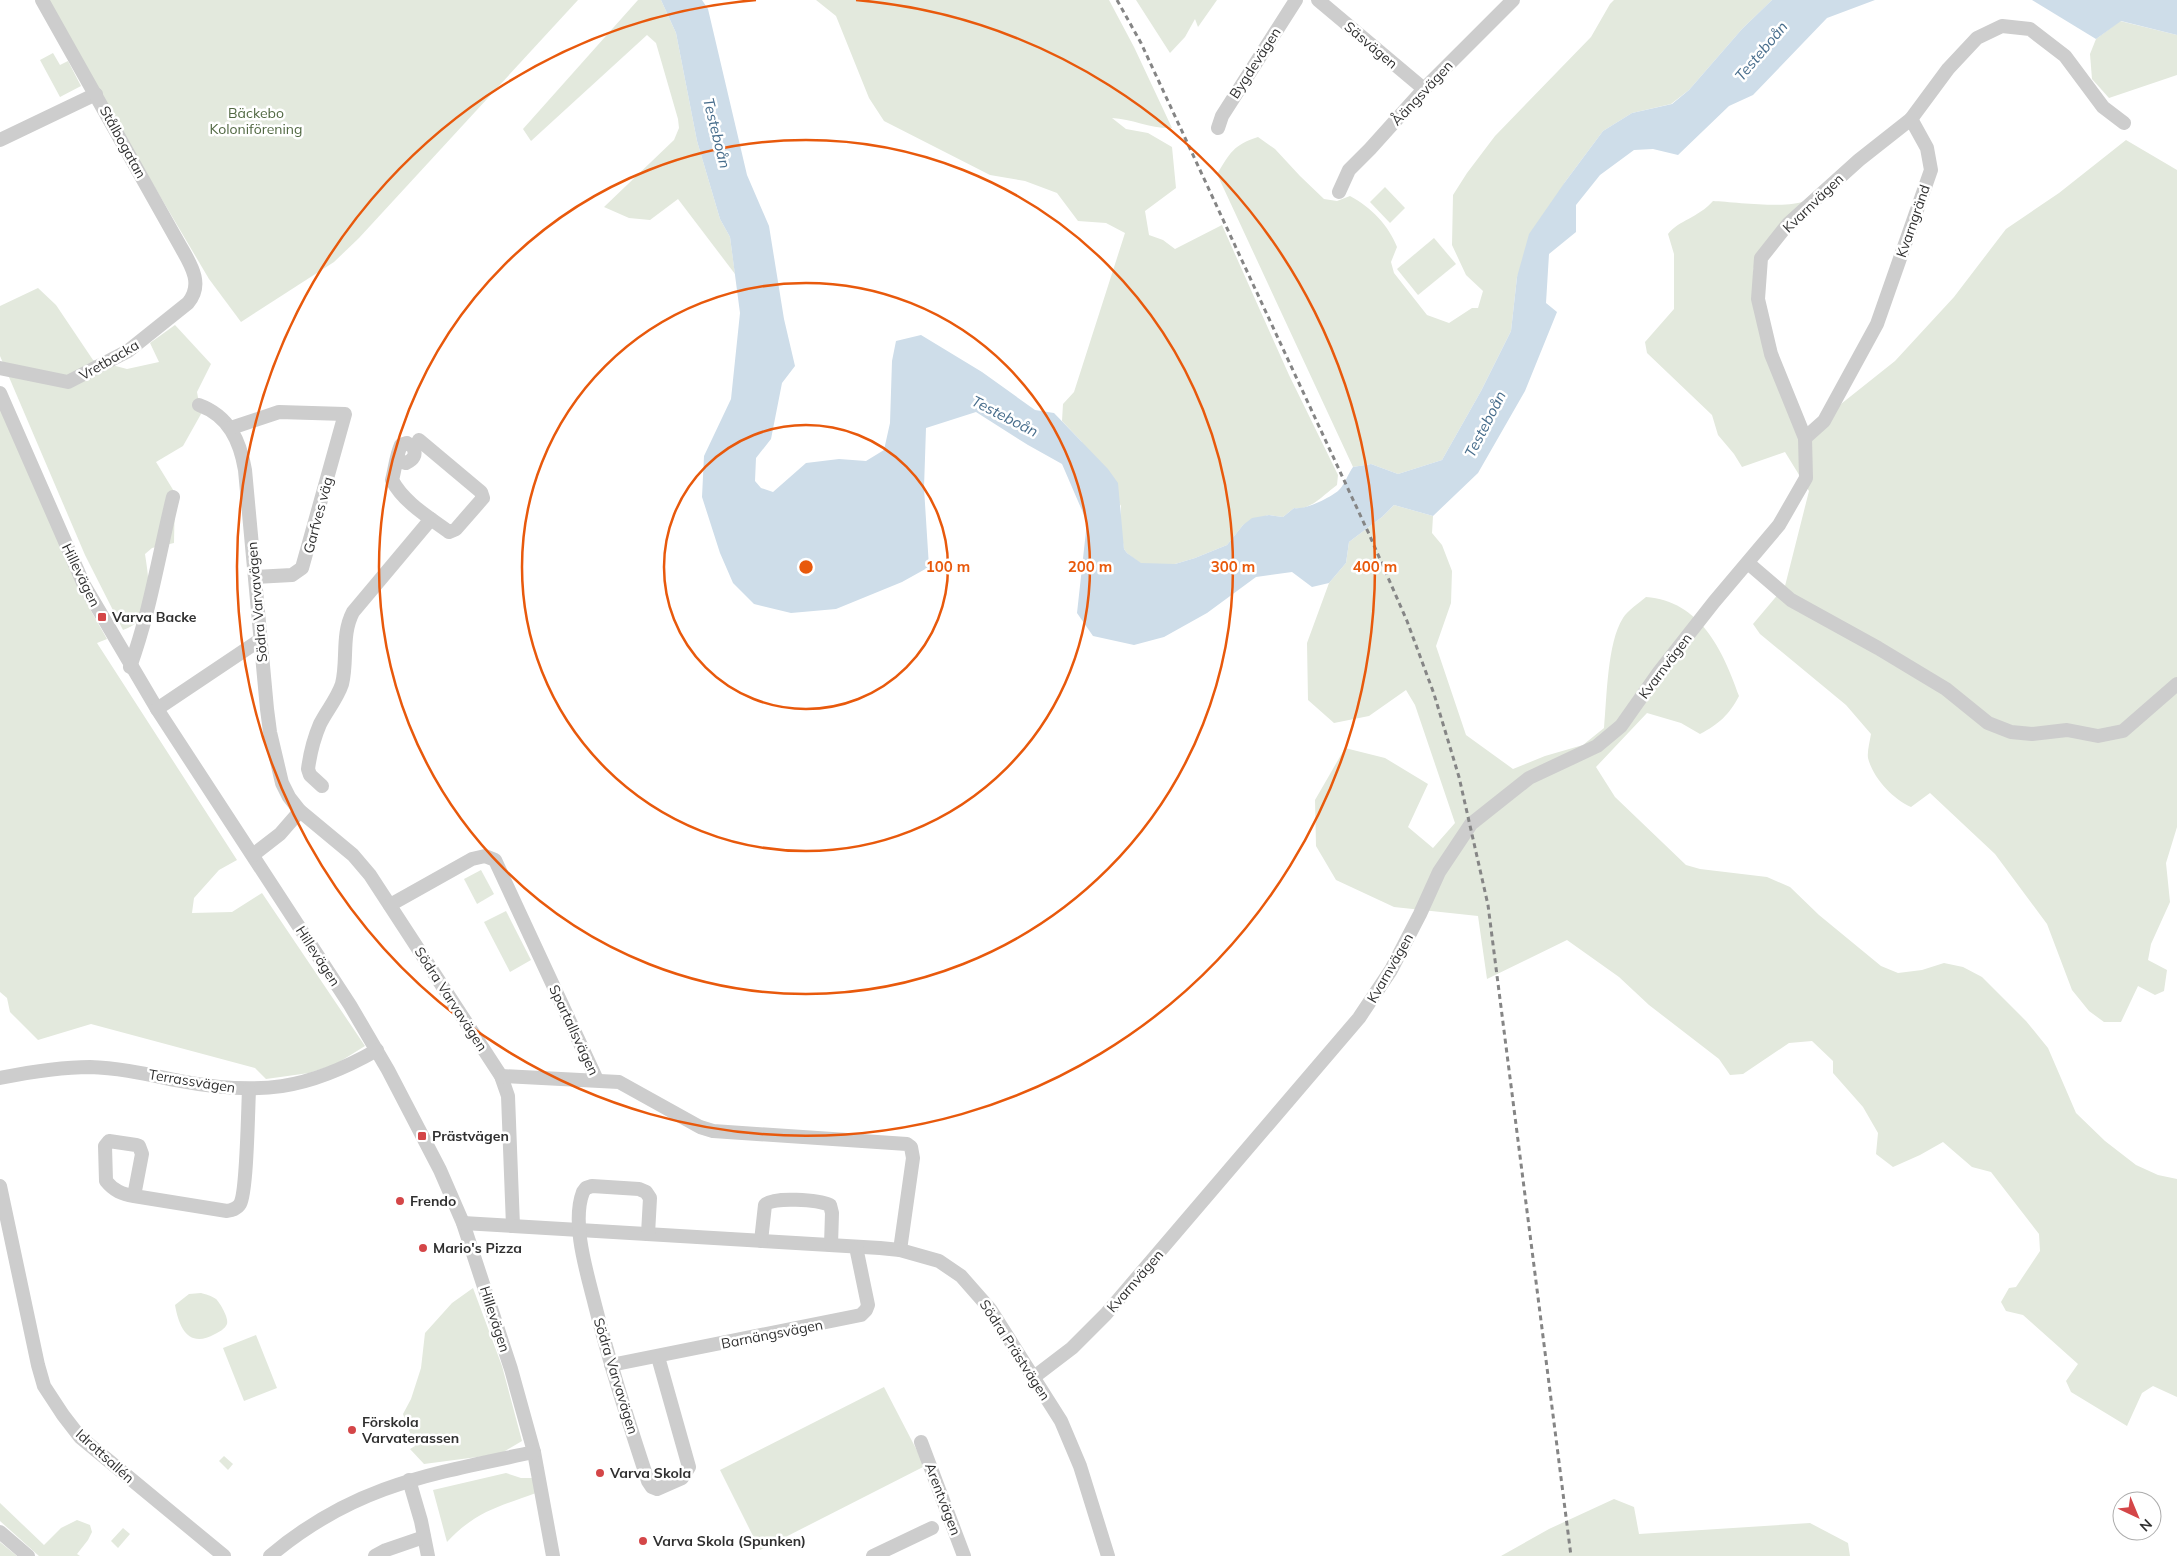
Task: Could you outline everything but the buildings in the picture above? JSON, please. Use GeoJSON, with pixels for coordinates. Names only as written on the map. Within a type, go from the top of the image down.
{"type":"FeatureCollection","features":[{"type":"Feature","properties":{"kind":"street","name":"Stålbogatan"},"geometry":{"type":"LineString","coordinates":[[42,0],[178,242],[194,273],[196,287]]}},
{"type":"Feature","properties":{"kind":"street","name":"Bygdevägen"},"geometry":{"type":"LineString","coordinates":[[1218,128],[1222,116],[1296,0]]}},
{"type":"Feature","properties":{"kind":"street","name":"Säsvägen"},"geometry":{"type":"LineString","coordinates":[[1318,0],[1424,89]]}},
{"type":"Feature","properties":{"kind":"street","name":"Åängsvägen"},"geometry":{"type":"LineString","coordinates":[[1339,192],[1349,170],[1424,89],[1513,0]]}},
{"type":"Feature","properties":{"kind":"street","name":"Kvarnvägen"},"geometry":{"type":"LineString","coordinates":[[1034,1377],[1072,1348],[1111,1308],[1359,1018],[1391,970],[1439,872],[1470,824],[1529,778],[1597,746],[1621,726],[1659,672],[1779,525],[1806,478],[1805,438],[1771,354],[1758,299],[1761,258],[1788,224],[1859,160],[1912,119],[1948,70],[1977,38],[2002,26],[2030,29],[2065,56],[2103,107],[2124,123]]}},
{"type":"Feature","properties":{"kind":"street"},"geometry":{"type":"LineString","coordinates":[[0,140],[96,94]]}},
{"type":"Feature","properties":{"kind":"street","name":"Kvarngränd"},"geometry":{"type":"LineString","coordinates":[[1805,438],[1824,421],[1877,324],[1931,170],[1927,148],[1912,119]]}},
{"type":"Feature","properties":{"kind":"street","name":"Vretbacka"},"geometry":{"type":"LineString","coordinates":[[0,368],[68,382],[116,358],[144,340],[188,303],[194,296],[196,287]]}},
{"type":"Feature","properties":{"kind":"street","name":"Hillevägen"},"geometry":{"type":"LineString","coordinates":[[0,393],[84,585],[130,667],[350,1005],[377,1050],[437,1164],[462,1223],[508,1360],[534,1452],[553,1556]]}},
{"type":"Feature","properties":{"kind":"street","name":"Södra Varvavägen"},"geometry":{"type":"LineString","coordinates":[[199,405],[215,414],[231,428],[240,446],[245,470],[270,732],[285,790],[300,811],[361,863],[500,1076],[508,1096],[513,1226]]}},
{"type":"Feature","properties":{"kind":"street","name":"Garfves väg"},"geometry":{"type":"LineString","coordinates":[[231,428],[279,412],[350,414],[302,568],[292,574],[255,577]]}},
{"type":"Feature","properties":{"kind":"street"},"geometry":{"type":"LineString","coordinates":[[397,460],[392,480],[397,489],[449,532],[456,529],[483,498],[481,492],[419,440]]}},
{"type":"Feature","properties":{"kind":"street"},"geometry":{"type":"LineString","coordinates":[[130,667],[141,640],[157,560],[173,497]]}},
{"type":"Feature","properties":{"kind":"street"},"geometry":{"type":"LineString","coordinates":[[322,786],[310,775],[308,769],[318,729],[341,686],[345,669],[346,631],[349,619],[431,519]]}},
{"type":"Feature","properties":{"kind":"street"},"geometry":{"type":"LineString","coordinates":[[1748,562],[1791,600],[1946,689],[1988,723],[2011,732],[2032,734],[2067,730],[2098,736],[2123,731],[2177,684]]}},
{"type":"Feature","properties":{"kind":"street"},"geometry":{"type":"LineString","coordinates":[[156,709],[260,640]]}},
{"type":"Feature","properties":{"kind":"street"},"geometry":{"type":"LineString","coordinates":[[253,855],[280,834],[300,811]]}},
{"type":"Feature","properties":{"kind":"street","name":"Spartallsvägen"},"geometry":{"type":"LineString","coordinates":[[390,905],[472,859],[486,856],[495,860],[597,1080],[619,1082],[696,1125],[713,1131],[907,1144],[911,1147],[913,1158],[900,1250]]}},
{"type":"Feature","properties":{"kind":"street","name":"Terrassvägen"},"geometry":{"type":"LineString","coordinates":[[0,1078],[40,1070],[91,1068],[145,1074],[211,1087],[249,1090],[286,1087],[315,1079],[337,1071],[377,1050]]}},
{"type":"Feature","properties":{"kind":"street"},"geometry":{"type":"LineString","coordinates":[[500,1076],[597,1080]]}},
{"type":"Feature","properties":{"kind":"street"},"geometry":{"type":"LineString","coordinates":[[134,1196],[227,1212],[236,1208],[242,1201],[249,1090]]}},
{"type":"Feature","properties":{"kind":"street","name":"Idrottsallén"},"geometry":{"type":"LineString","coordinates":[[0,1186],[44,1386],[80,1437],[224,1556]]}},
{"type":"Feature","properties":{"kind":"street"},"geometry":{"type":"LineString","coordinates":[[580,1230],[582,1194],[586,1188],[596,1186],[638,1189],[646,1192],[650,1198],[648,1234]]}},
{"type":"Feature","properties":{"kind":"street"},"geometry":{"type":"LineString","coordinates":[[761,1240],[764,1207],[768,1201],[778,1199],[822,1202],[830,1205],[832,1213],[831,1245]]}},
{"type":"Feature","properties":{"kind":"street","name":"Södra Prästvägen"},"geometry":{"type":"LineString","coordinates":[[462,1223],[900,1250],[930,1257],[962,1276],[990,1309],[1061,1421],[1080,1466],[1108,1556]]}},
{"type":"Feature","properties":{"kind":"street","name":"Södra Varvavägen"},"geometry":{"type":"LineString","coordinates":[[580,1230],[585,1267],[610,1365],[648,1481],[655,1488],[662,1488],[680,1479],[686,1474],[689,1467],[658,1357]]}},
{"type":"Feature","properties":{"kind":"street","name":"Barnängsvägen"},"geometry":{"type":"LineString","coordinates":[[610,1365],[862,1315],[868,1305],[856,1247]]}},
{"type":"Feature","properties":{"kind":"street","name":"Arentvägen"},"geometry":{"type":"LineString","coordinates":[[921,1442],[964,1556]]}},
{"type":"Feature","properties":{"kind":"street"},"geometry":{"type":"LineString","coordinates":[[270,1556],[296,1534],[352,1501],[409,1480],[534,1452]]}},
{"type":"Feature","properties":{"kind":"street"},"geometry":{"type":"LineString","coordinates":[[409,1480],[421,1521],[428,1556]]}},
{"type":"Feature","properties":{"kind":"street"},"geometry":{"type":"LineString","coordinates":[[873,1556],[932,1528]]}},
{"type":"Feature","properties":{"kind":"street"},"geometry":{"type":"LineString","coordinates":[[0,1532],[28,1556]]}},
{"type":"Feature","properties":{"kind":"street"},"geometry":{"type":"LineString","coordinates":[[375,1556],[386,1550],[424,1537]]}},
{"type":"Feature","properties":{"kind":"green space","name":"Bäckebo Koloniförening"},"geometry":{"type":"Polygon","coordinates":[[[44,0],[578,0],[359,238],[334,262],[241,322],[209,279],[44,0]]]}},
{"type":"Feature","properties":{"kind":"green space"},"geometry":{"type":"Polygon","coordinates":[[[638,0],[661,0],[676,33],[697,141],[720,219],[730,237],[735,274],[678,199],[650,220],[629,218],[604,207],[674,140],[679,128],[656,43],[647,35],[531,141],[523,129],[638,0]]]}},
{"type":"Feature","properties":{"kind":"green space"},"geometry":{"type":"Polygon","coordinates":[[[816,0],[1109,0],[1134,47],[1172,128],[1112,118],[1126,129],[1148,133],[1172,147],[1176,188],[1145,211],[1149,235],[1163,240],[1175,249],[1222,225],[1289,375],[1338,475],[1337,485],[1312,504],[1306,507],[1294,508],[1283,517],[1268,515],[1243,525],[1227,545],[1195,558],[1175,564],[1141,564],[1127,553],[1124,549],[1120,523],[1121,506],[1081,441],[1062,421],[1063,404],[1074,392],[1125,233],[1106,223],[1078,221],[1057,193],[1025,181],[990,175],[884,121],[869,98],[836,16],[816,0]]]}},
{"type":"Feature","properties":{"kind":"green space"},"geometry":{"type":"Polygon","coordinates":[[[1136,0],[1217,0],[1198,27],[1195,19],[1185,37],[1170,53],[1136,0]]]}},
{"type":"Feature","properties":{"kind":"green space"},"geometry":{"type":"Polygon","coordinates":[[[1614,0],[1772,0],[1742,29],[1689,90],[1671,104],[1632,113],[1603,131],[1565,182],[1517,277],[1511,331],[1481,391],[1442,460],[1398,474],[1371,464],[1353,467],[1217,174],[1225,160],[1237,147],[1258,137],[1275,149],[1324,199],[1337,201],[1350,196],[1358,200],[1372,211],[1394,239],[1397,247],[1391,262],[1394,273],[1427,315],[1449,323],[1472,308],[1478,308],[1483,291],[1466,275],[1452,245],[1453,195],[1495,136],[1591,37],[1614,0]]]}},
{"type":"Feature","properties":{"kind":"green space"},"geometry":{"type":"Polygon","coordinates":[[[2120,21],[2177,35],[2177,75],[2109,98],[2092,79],[2090,54],[2096,39],[2120,21]]]}},
{"type":"Feature","properties":{"kind":"green space"},"geometry":{"type":"Polygon","coordinates":[[[53,53],[60,65],[68,61],[81,86],[60,97],[40,60],[53,53]]]}},
{"type":"Feature","properties":{"kind":"green space"},"geometry":{"type":"Polygon","coordinates":[[[2126,140],[2177,170],[2177,827],[2166,863],[2170,902],[2151,944],[2148,960],[2167,970],[2164,991],[2155,995],[2138,986],[2121,1022],[2104,1022],[2089,1011],[2072,990],[2047,924],[1995,854],[1930,793],[1911,807],[1897,799],[1879,780],[1871,766],[1868,758],[1868,749],[1871,734],[1846,705],[1760,634],[1753,624],[1785,586],[1809,491],[1785,452],[1742,467],[1718,435],[1712,415],[1647,353],[1645,342],[1674,309],[1674,254],[1668,234],[1672,229],[1707,207],[1713,201],[1786,205],[1804,201],[1766,247],[1753,269],[1753,303],[1802,435],[1895,361],[1954,297],[2006,229],[2059,193],[2126,140]]]}},
{"type":"Feature","properties":{"kind":"green space"},"geometry":{"type":"Polygon","coordinates":[[[1385,187],[1405,208],[1390,223],[1370,202],[1385,187]]]}},
{"type":"Feature","properties":{"kind":"green space"},"geometry":{"type":"Polygon","coordinates":[[[1434,238],[1456,264],[1418,295],[1397,269],[1434,238]]]}},
{"type":"Feature","properties":{"kind":"green space"},"geometry":{"type":"Polygon","coordinates":[[[38,288],[56,305],[93,360],[127,369],[159,362],[150,343],[175,325],[211,364],[197,392],[201,414],[183,446],[156,462],[175,493],[174,543],[152,548],[145,554],[148,590],[146,607],[137,622],[123,630],[85,555],[0,356],[0,306],[38,288]]]}},
{"type":"Feature","properties":{"kind":"green space"},"geometry":{"type":"Polygon","coordinates":[[[0,407],[83,597],[107,639],[97,643],[237,860],[219,870],[194,898],[192,913],[232,912],[262,893],[365,1046],[336,1064],[309,1073],[266,1079],[255,1068],[91,1024],[38,1040],[10,1012],[7,998],[0,992],[0,407]]]}},
{"type":"Feature","properties":{"kind":"green space"},"geometry":{"type":"Polygon","coordinates":[[[1394,505],[1433,516],[1432,533],[1442,545],[1452,571],[1451,603],[1436,646],[1466,735],[1513,769],[1545,756],[1583,745],[1604,728],[1611,656],[1618,629],[1625,615],[1646,597],[1665,601],[1681,608],[1695,618],[1707,631],[1725,662],[1739,696],[1727,714],[1713,727],[1700,734],[1681,723],[1647,713],[1596,767],[1615,797],[1686,865],[1700,869],[1767,877],[1790,887],[1819,915],[1881,966],[1898,973],[1922,970],[1944,963],[1963,967],[1982,977],[2026,1021],[2048,1048],[2076,1113],[2105,1141],[2136,1165],[2158,1175],[2177,1179],[2177,1397],[2153,1386],[2142,1393],[2127,1426],[2071,1392],[2066,1381],[2078,1364],[2023,1315],[2006,1311],[2001,1302],[2009,1288],[2016,1287],[2040,1251],[2039,1234],[1991,1172],[1972,1167],[1943,1142],[1893,1167],[1876,1154],[1878,1133],[1863,1107],[1833,1073],[1833,1061],[1812,1041],[1789,1043],[1743,1074],[1730,1075],[1719,1059],[1649,1005],[1619,977],[1567,940],[1487,979],[1478,916],[1394,907],[1336,880],[1316,846],[1315,800],[1345,748],[1385,758],[1428,784],[1408,827],[1433,848],[1455,823],[1415,705],[1406,690],[1369,716],[1334,723],[1308,700],[1307,643],[1329,583],[1346,563],[1349,542],[1382,517],[1394,505]]]}},
{"type":"Feature","properties":{"kind":"green space"},"geometry":{"type":"Polygon","coordinates":[[[481,870],[494,894],[477,904],[464,879],[481,870]]]}},
{"type":"Feature","properties":{"kind":"green space"},"geometry":{"type":"Polygon","coordinates":[[[506,911],[531,960],[510,972],[484,922],[506,911]]]}},
{"type":"Feature","properties":{"kind":"green space"},"geometry":{"type":"Polygon","coordinates":[[[473,1288],[502,1366],[522,1441],[500,1454],[424,1464],[410,1449],[415,1446],[403,1414],[411,1399],[421,1368],[425,1333],[452,1303],[473,1288]]]}},
{"type":"Feature","properties":{"kind":"green space"},"geometry":{"type":"Polygon","coordinates":[[[201,1293],[216,1299],[224,1311],[227,1324],[220,1331],[206,1338],[198,1339],[187,1334],[179,1321],[175,1305],[189,1294],[201,1293]]]}},
{"type":"Feature","properties":{"kind":"green space"},"geometry":{"type":"Polygon","coordinates":[[[256,1335],[277,1388],[244,1401],[223,1348],[256,1335]]]}},
{"type":"Feature","properties":{"kind":"green space"},"geometry":{"type":"Polygon","coordinates":[[[884,1387],[925,1466],[760,1550],[720,1470],[884,1387]]]}},
{"type":"Feature","properties":{"kind":"green space"},"geometry":{"type":"Polygon","coordinates":[[[224,1456],[233,1464],[228,1470],[219,1461],[224,1456]]]}},
{"type":"Feature","properties":{"kind":"green space"},"geometry":{"type":"Polygon","coordinates":[[[506,1473],[521,1478],[533,1478],[536,1493],[488,1511],[468,1523],[447,1542],[433,1490],[506,1473]]]}},
{"type":"Feature","properties":{"kind":"green space"},"geometry":{"type":"Polygon","coordinates":[[[1614,1499],[1634,1507],[1639,1534],[1810,1523],[1848,1543],[1850,1556],[1501,1556],[1549,1529],[1614,1499]]]}},
{"type":"Feature","properties":{"kind":"green space"},"geometry":{"type":"Polygon","coordinates":[[[0,1503],[44,1545],[61,1528],[77,1520],[90,1525],[92,1532],[77,1554],[80,1556],[39,1556],[0,1521],[0,1503]]]}},
{"type":"Feature","properties":{"kind":"green space"},"geometry":{"type":"Polygon","coordinates":[[[123,1528],[130,1534],[118,1548],[111,1541],[123,1528]]]}},
{"type":"Feature","properties":{"kind":"green space"},"geometry":{"type":"Polygon","coordinates":[[[0,1542],[17,1556],[0,1556],[0,1542]]]}},
{"type":"Feature","properties":{"kind":"water","name":"Testeboån"},"geometry":{"type":"Polygon","coordinates":[[[661,0],[702,0],[708,9],[747,175],[769,226],[784,319],[795,366],[782,383],[771,439],[756,458],[755,481],[761,488],[773,492],[806,463],[839,459],[866,461],[884,450],[890,423],[892,361],[896,341],[921,335],[982,372],[1035,410],[1054,413],[1108,469],[1118,483],[1124,549],[1127,553],[1141,563],[1175,564],[1227,545],[1243,525],[1252,518],[1269,515],[1283,517],[1294,508],[1311,505],[1329,497],[1340,489],[1353,467],[1371,464],[1398,474],[1442,460],[1481,391],[1511,331],[1517,277],[1529,234],[1603,131],[1632,113],[1672,104],[1689,90],[1742,29],[1772,0],[1875,0],[1827,18],[1753,95],[1729,106],[1678,155],[1653,149],[1634,150],[1600,175],[1576,205],[1576,232],[1549,254],[1546,303],[1557,312],[1525,391],[1478,473],[1433,516],[1394,505],[1382,517],[1349,542],[1346,563],[1329,583],[1312,587],[1292,572],[1256,577],[1207,613],[1164,637],[1134,645],[1093,636],[1077,613],[1087,522],[1062,464],[976,412],[926,428],[924,488],[929,567],[902,582],[836,609],[791,613],[754,604],[733,583],[720,553],[702,497],[704,456],[731,399],[740,313],[730,237],[720,219],[697,141],[676,33],[661,0]]]}},
{"type":"Feature","properties":{"kind":"water"},"geometry":{"type":"Polygon","coordinates":[[[2032,0],[2177,0],[2177,35],[2121,21],[2096,39],[2032,0]]]}},
{"type":"Feature","properties":{"kind":"railway"},"geometry":{"type":"LineString","coordinates":[[1117,0],[1141,43],[1369,534],[1407,621],[1434,694],[1459,777],[1488,905],[1571,1556]]}},
{"type":"Feature","properties":{"kind":"place","name":"Varva Backe"},"geometry":{"type":"Point","coordinates":[102,617]}},
{"type":"Feature","properties":{"kind":"place","name":"Prästvägen"},"geometry":{"type":"Point","coordinates":[422,1136]}},
{"type":"Feature","properties":{"kind":"place","name":"Frendo"},"geometry":{"type":"Point","coordinates":[400,1201]}},
{"type":"Feature","properties":{"kind":"place","name":"Mario's Pizza"},"geometry":{"type":"Point","coordinates":[423,1248]}},
{"type":"Feature","properties":{"kind":"place","name":"Förskola Varvaterassen"},"geometry":{"type":"Point","coordinates":[352,1430]}},
{"type":"Feature","properties":{"kind":"place","name":"Varva Skola"},"geometry":{"type":"Point","coordinates":[600,1473]}},
{"type":"Feature","properties":{"kind":"place","name":"Varva Skola (Spunken)"},"geometry":{"type":"Point","coordinates":[643,1541]}}]}
